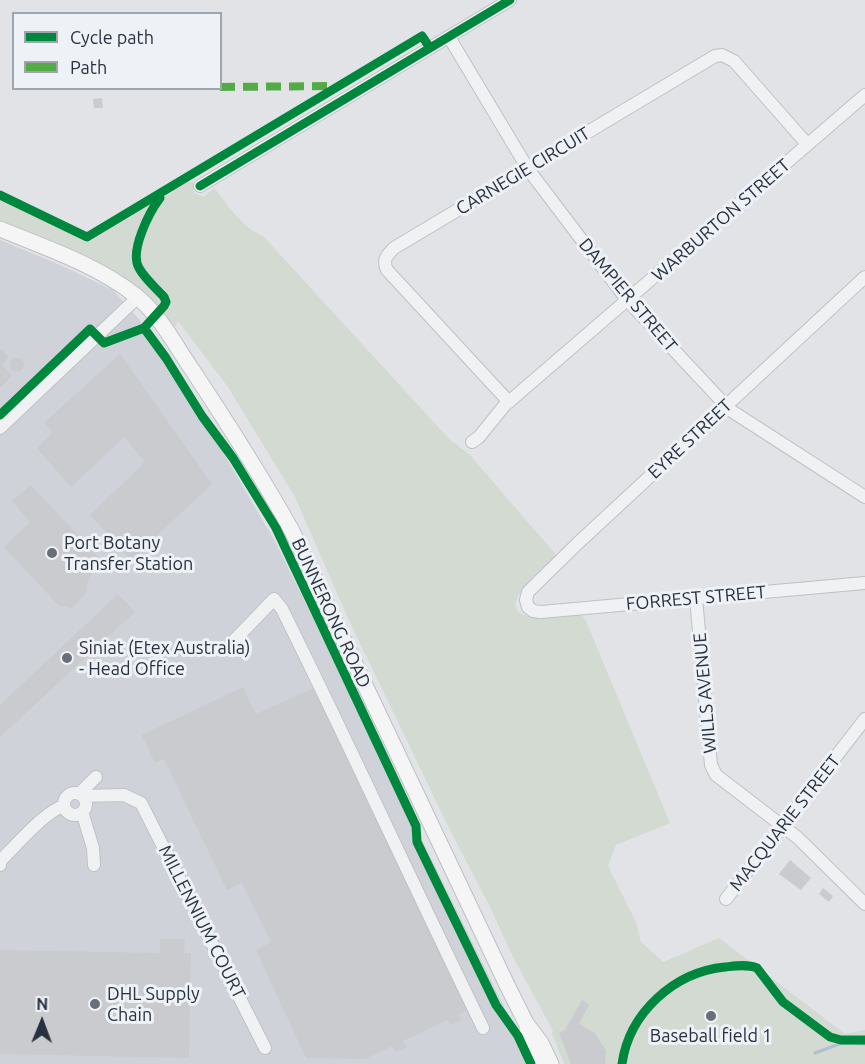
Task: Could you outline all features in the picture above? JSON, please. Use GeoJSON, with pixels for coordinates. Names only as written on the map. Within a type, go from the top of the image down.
{"type":"FeatureCollection","features":[{"type":"Feature","properties":{"kind":"main road","name":"BUNNERONG ROAD"},"geometry":{"type":"LineString","coordinates":[[0,229],[96,269],[138,297],[156,315],[195,374],[292,531],[526,1023],[541,1042],[551,1064]]}},
{"type":"Feature","properties":{"kind":"main road","name":"BUNNERONG ROAD"},"geometry":{"type":"LineString","coordinates":[[526,1023],[531,1047],[539,1064]]}},
{"type":"Feature","properties":{"kind":"street"},"geometry":{"type":"LineString","coordinates":[[200,186],[510,0]]}},
{"type":"Feature","properties":{"kind":"street","name":"DAMPIER STREET"},"geometry":{"type":"LineString","coordinates":[[449,37],[528,169],[628,301],[725,406],[865,497]]}},
{"type":"Feature","properties":{"kind":"street","name":"CARNEGIE CIRCUIT"},"geometry":{"type":"LineString","coordinates":[[509,402],[387,270],[384,264],[386,257],[394,248],[715,56],[722,55],[734,61],[807,144]]}},
{"type":"Feature","properties":{"kind":"street","name":"WARBURTON STREET"},"geometry":{"type":"LineString","coordinates":[[472,442],[509,402],[865,95]]}},
{"type":"Feature","properties":{"kind":"street","name":"EYRE STREET"},"geometry":{"type":"LineString","coordinates":[[528,607],[526,600],[528,592],[578,543],[865,277]]}},
{"type":"Feature","properties":{"kind":"street"},"geometry":{"type":"LineString","coordinates":[[0,428],[138,297]]}},
{"type":"Feature","properties":{"kind":"street","name":"FORREST STREET"},"geometry":{"type":"LineString","coordinates":[[528,607],[533,611],[541,612],[865,583]]}},
{"type":"Feature","properties":{"kind":"street","name":"WILLS AVENUE"},"geometry":{"type":"LineString","coordinates":[[696,598],[711,765],[716,775],[798,838],[865,904]]}},
{"type":"Feature","properties":{"kind":"street"},"geometry":{"type":"LineString","coordinates":[[225,650],[274,600],[282,609],[483,1028]]}},
{"type":"Feature","properties":{"kind":"street","name":"MACQUARIE STREET"},"geometry":{"type":"LineString","coordinates":[[726,899],[865,719]]}},
{"type":"Feature","properties":{"kind":"street"},"geometry":{"type":"LineString","coordinates":[[94,865],[93,848],[82,801],[96,777]]}},
{"type":"Feature","properties":{"kind":"street"},"geometry":{"type":"LineString","coordinates":[[0,865],[0,861],[55,808],[65,808],[68,795],[82,801]]}},
{"type":"Feature","properties":{"kind":"street","name":"MILLENNIUM COURT"},"geometry":{"type":"LineString","coordinates":[[65,808],[74,814],[82,801],[124,795],[141,803],[265,1048]]}},
{"type":"Feature","properties":{"kind":"shaded area"},"geometry":{"type":"Polygon","coordinates":[[[182,181],[193,182],[194,193],[204,197],[214,188],[242,222],[263,236],[450,440],[469,454],[557,556],[526,585],[516,603],[517,610],[524,615],[536,617],[580,613],[586,621],[670,823],[616,845],[608,866],[636,922],[641,942],[663,962],[719,938],[845,1034],[865,1030],[865,1064],[564,1064],[553,1031],[513,957],[446,822],[348,618],[295,497],[228,387],[178,321],[175,327],[148,296],[127,280],[92,260],[0,220],[0,195],[87,237],[182,181]]]}},
{"type":"Feature","properties":{"kind":"shaded area"},"geometry":{"type":"Polygon","coordinates":[[[0,240],[113,290],[157,339],[276,543],[514,1027],[526,1064],[0,1064],[0,240]]]}},
{"type":"Feature","properties":{"kind":"building"},"geometry":{"type":"Polygon","coordinates":[[[102,98],[103,108],[94,108],[93,99],[102,98]]]}},
{"type":"Feature","properties":{"kind":"building"},"geometry":{"type":"Polygon","coordinates":[[[2,350],[8,357],[2,365],[12,376],[0,388],[0,351],[2,350]]]}},
{"type":"Feature","properties":{"kind":"building"},"geometry":{"type":"Polygon","coordinates":[[[120,354],[212,484],[131,560],[90,515],[145,462],[124,437],[71,487],[37,448],[53,432],[44,423],[120,354]]]}},
{"type":"Feature","properties":{"kind":"building"},"geometry":{"type":"Polygon","coordinates":[[[17,358],[22,360],[24,365],[22,370],[17,372],[12,370],[10,365],[12,360],[17,358]]]}},
{"type":"Feature","properties":{"kind":"building","name":"Port Botany Transfer Station"},"geometry":{"type":"Polygon","coordinates":[[[31,485],[100,559],[88,581],[87,592],[72,608],[59,606],[4,547],[30,522],[12,501],[31,485]]]}},
{"type":"Feature","properties":{"kind":"building","name":"Siniat (Etex Australia) - Head Office"},"geometry":{"type":"Polygon","coordinates":[[[118,594],[135,612],[0,737],[0,705],[118,594]]]}},
{"type":"Feature","properties":{"kind":"building"},"geometry":{"type":"Polygon","coordinates":[[[243,687],[256,714],[316,687],[471,1009],[459,1014],[461,1020],[450,1025],[447,1020],[403,1041],[407,1047],[395,1052],[392,1046],[365,1059],[306,1058],[256,950],[271,942],[242,883],[227,890],[164,759],[155,763],[142,735],[243,687]]]}},
{"type":"Feature","properties":{"kind":"building"},"geometry":{"type":"Polygon","coordinates":[[[790,860],[811,878],[801,890],[779,874],[790,860]]]}},
{"type":"Feature","properties":{"kind":"building"},"geometry":{"type":"Polygon","coordinates":[[[823,888],[833,896],[829,902],[819,894],[823,888]]]}},
{"type":"Feature","properties":{"kind":"building","name":"DHL Supply Chain"},"geometry":{"type":"Polygon","coordinates":[[[160,939],[185,939],[184,953],[191,953],[189,1058],[0,1054],[0,950],[160,953],[160,939]]]}},
{"type":"Feature","properties":{"kind":"building"},"geometry":{"type":"Polygon","coordinates":[[[582,1000],[589,1005],[579,1024],[595,1033],[606,1051],[605,1064],[571,1064],[559,1033],[565,1030],[582,1000]]]}},
{"type":"Feature","properties":{"kind":"waterway"},"geometry":{"type":"LineString","coordinates":[[815,1053],[842,1043],[865,1044]]}},
{"type":"Feature","properties":{"kind":"marked path"},"geometry":{"type":"LineString","coordinates":[[222,87],[334,86]]}},
{"type":"Feature","properties":{"kind":"cycle path"},"geometry":{"type":"LineString","coordinates":[[200,186],[510,0]]}},
{"type":"Feature","properties":{"kind":"cycle path"},"geometry":{"type":"LineString","coordinates":[[0,195],[87,237],[422,36],[430,48]]}},
{"type":"Feature","properties":{"kind":"cycle path"},"geometry":{"type":"LineString","coordinates":[[0,415],[90,329],[104,343],[144,328],[164,306],[166,302],[164,297],[144,276],[137,261],[142,231],[160,198]]}},
{"type":"Feature","properties":{"kind":"cycle path"},"geometry":{"type":"LineString","coordinates":[[144,328],[166,358],[202,416],[233,458],[276,528],[416,826],[417,842],[496,1005],[518,1036],[531,1064]]}},
{"type":"Feature","properties":{"kind":"cycle path"},"geometry":{"type":"LineString","coordinates":[[622,1064],[626,1045],[634,1028],[657,998],[688,977],[733,966],[757,968],[783,1002],[830,1037],[841,1040],[865,1040]]}},
{"type":"Feature","properties":{"kind":"place","name":"Port Botany Transfer Station"},"geometry":{"type":"Point","coordinates":[52,553]}},
{"type":"Feature","properties":{"kind":"place","name":"Siniat (Etex Australia) - Head Office"},"geometry":{"type":"Point","coordinates":[67,658]}},
{"type":"Feature","properties":{"kind":"place","name":"DHL Supply Chain"},"geometry":{"type":"Point","coordinates":[95,1004]}},
{"type":"Feature","properties":{"kind":"place","name":"Baseball field 1"},"geometry":{"type":"Point","coordinates":[711,1016]}}]}
